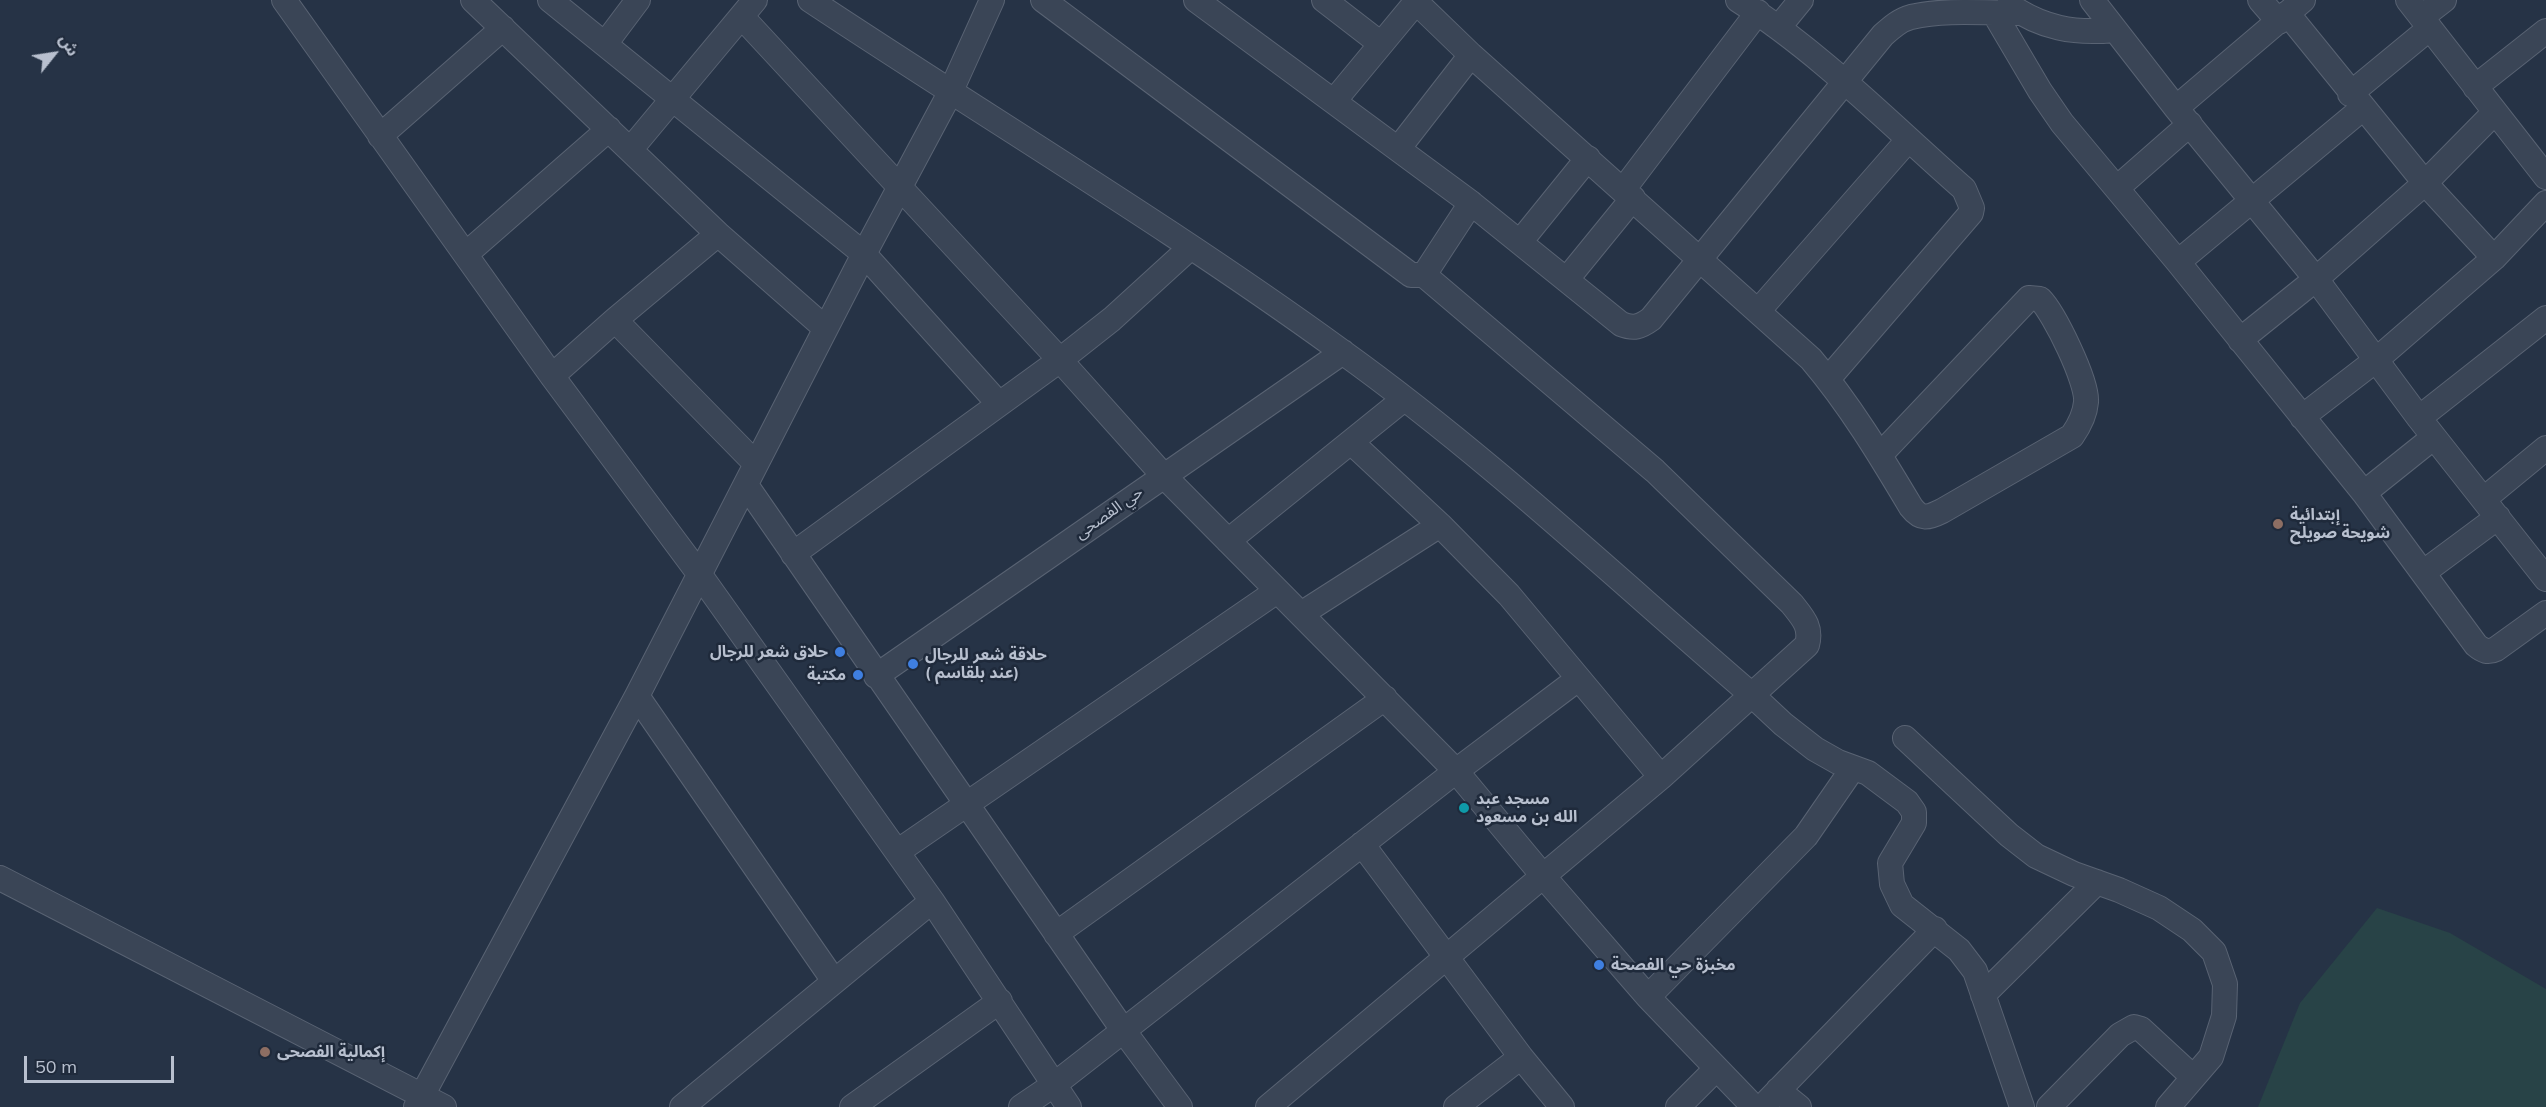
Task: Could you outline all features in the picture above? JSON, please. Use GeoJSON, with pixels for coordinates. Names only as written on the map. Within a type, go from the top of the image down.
{"type":"FeatureCollection","features":[{"type":"Feature","properties":{"kind":"street"},"geometry":{"type":"LineString","coordinates":[[473,0],[718,234],[825,328]]}},
{"type":"Feature","properties":{"kind":"street"},"geometry":{"type":"LineString","coordinates":[[550,0],[864,254],[999,404]]}},
{"type":"Feature","properties":{"kind":"street"},"geometry":{"type":"LineString","coordinates":[[605,44],[638,0]]}},
{"type":"Feature","properties":{"kind":"street"},"geometry":{"type":"LineString","coordinates":[[810,0],[950,93],[1191,247],[1343,352],[1494,472],[1783,724],[1815,749],[1868,773],[1907,802],[1914,812],[1914,823],[1890,863],[1892,884],[1902,905],[1959,950],[1975,971],[2022,1107]]}},
{"type":"Feature","properties":{"kind":"street"},"geometry":{"type":"LineString","coordinates":[[419,1102],[700,575],[825,328],[950,93],[992,0]]}},
{"type":"Feature","properties":{"kind":"street"},"geometry":{"type":"LineString","coordinates":[[1043,0],[1404,272],[1417,276],[1424,275],[1655,471],[1802,616],[1808,625],[1810,635],[1807,645],[1661,777],[1268,1107]]}},
{"type":"Feature","properties":{"kind":"street"},"geometry":{"type":"LineString","coordinates":[[1324,0],[1382,44]]}},
{"type":"Feature","properties":{"kind":"street"},"geometry":{"type":"LineString","coordinates":[[1779,27],[1801,0]]}},
{"type":"Feature","properties":{"kind":"street"},"geometry":{"type":"LineString","coordinates":[[2092,0],[2316,279],[2419,418],[2546,579]]}},
{"type":"Feature","properties":{"kind":"street"},"geometry":{"type":"LineString","coordinates":[[2260,0],[2290,11],[2357,101],[2425,183],[2494,258]]}},
{"type":"Feature","properties":{"kind":"street"},"geometry":{"type":"LineString","coordinates":[[2178,262],[2254,201],[2357,101],[2420,15],[2444,0]]}},
{"type":"Feature","properties":{"kind":"street"},"geometry":{"type":"LineString","coordinates":[[1334,101],[1415,1],[1471,55],[1811,358],[1880,455],[1911,507],[1917,515],[1923,517],[1942,512],[2072,436],[2084,413],[2086,390],[2070,350],[2047,305],[2040,298],[2029,298],[1880,455]]}},
{"type":"Feature","properties":{"kind":"street"},"geometry":{"type":"LineString","coordinates":[[1201,2],[1471,203],[1621,324],[1630,327],[1640,327],[1651,319],[1883,34],[1897,23],[1911,17],[2006,9],[2061,30],[2092,32],[2114,30]]}},
{"type":"Feature","properties":{"kind":"street"},"geometry":{"type":"LineString","coordinates":[[295,4],[380,136],[552,376],[700,575],[932,901],[1069,1107]]}},
{"type":"Feature","properties":{"kind":"street"},"geometry":{"type":"LineString","coordinates":[[1568,279],[1628,194],[1748,6],[1779,27],[1844,82],[1964,189],[1972,208],[1971,213],[1828,379]]}},
{"type":"Feature","properties":{"kind":"street"},"geometry":{"type":"LineString","coordinates":[[630,150],[749,9],[900,188],[1163,475],[1456,771],[1648,997],[1754,1107]]}},
{"type":"Feature","properties":{"kind":"street"},"geometry":{"type":"LineString","coordinates":[[2006,9],[2040,91],[2364,493],[2482,651],[2490,652],[2496,649],[2546,613]]}},
{"type":"Feature","properties":{"kind":"street"},"geometry":{"type":"LineString","coordinates":[[2116,188],[2183,116],[2290,11]]}},
{"type":"Feature","properties":{"kind":"street"},"geometry":{"type":"LineString","coordinates":[[2420,15],[2494,113],[2541,162]]}},
{"type":"Feature","properties":{"kind":"street"},"geometry":{"type":"LineString","coordinates":[[380,136],[503,28]]}},
{"type":"Feature","properties":{"kind":"street"},"geometry":{"type":"LineString","coordinates":[[2475,87],[2546,31]]}},
{"type":"Feature","properties":{"kind":"street"},"geometry":{"type":"LineString","coordinates":[[1398,149],[1471,55]]}},
{"type":"Feature","properties":{"kind":"street"},"geometry":{"type":"LineString","coordinates":[[2240,340],[2316,279],[2425,183],[2494,113]]}},
{"type":"Feature","properties":{"kind":"street"},"geometry":{"type":"LineString","coordinates":[[466,254],[609,129]]}},
{"type":"Feature","properties":{"kind":"street"},"geometry":{"type":"LineString","coordinates":[[1759,310],[1908,140]]}},
{"type":"Feature","properties":{"kind":"street"},"geometry":{"type":"LineString","coordinates":[[1520,242],[1588,158]]}},
{"type":"Feature","properties":{"kind":"street"},"geometry":{"type":"LineString","coordinates":[[1424,275],[1471,203]]}},
{"type":"Feature","properties":{"kind":"street"},"geometry":{"type":"LineString","coordinates":[[2302,417],[2376,360],[2494,258],[2546,203]]}},
{"type":"Feature","properties":{"kind":"street"},"geometry":{"type":"LineString","coordinates":[[552,376],[718,234]]}},
{"type":"Feature","properties":{"kind":"street"},"geometry":{"type":"LineString","coordinates":[[793,554],[1060,360],[1112,319],[1191,247]]}},
{"type":"Feature","properties":{"kind":"street"},"geometry":{"type":"LineString","coordinates":[[2419,418],[2546,318]]}},
{"type":"Feature","properties":{"kind":"street"},"geometry":{"type":"LineString","coordinates":[[615,320],[751,474],[793,554],[1123,1030],[1180,1107]]}},
{"type":"Feature","properties":{"kind":"street","name":"حي الفصحى"},"geometry":{"type":"LineString","coordinates":[[876,676],[1343,352]]}},
{"type":"Feature","properties":{"kind":"street"},"geometry":{"type":"LineString","coordinates":[[1228,541],[1404,399]]}},
{"type":"Feature","properties":{"kind":"street"},"geometry":{"type":"LineString","coordinates":[[2364,493],[2434,437]]}},
{"type":"Feature","properties":{"kind":"street"},"geometry":{"type":"LineString","coordinates":[[1351,442],[1440,525],[1509,595],[1661,777]]}},
{"type":"Feature","properties":{"kind":"street"},"geometry":{"type":"LineString","coordinates":[[2424,572],[2491,508],[2546,448]]}},
{"type":"Feature","properties":{"kind":"street"},"geometry":{"type":"LineString","coordinates":[[1300,614],[1440,525]]}},
{"type":"Feature","properties":{"kind":"street"},"geometry":{"type":"LineString","coordinates":[[897,852],[1277,591]]}},
{"type":"Feature","properties":{"kind":"street"},"geometry":{"type":"LineString","coordinates":[[1021,1107],[1054,1084],[1456,771],[1578,679]]}},
{"type":"Feature","properties":{"kind":"street"},"geometry":{"type":"LineString","coordinates":[[637,696],[834,981]]}},
{"type":"Feature","properties":{"kind":"street"},"geometry":{"type":"LineString","coordinates":[[1056,934],[1385,698]]}},
{"type":"Feature","properties":{"kind":"street"},"geometry":{"type":"LineString","coordinates":[[1905,738],[2009,835],[2036,856],[2159,908],[2192,930],[2214,952],[2225,984],[2224,1016],[2211,1057],[2168,1107]]}},
{"type":"Feature","properties":{"kind":"street"},"geometry":{"type":"LineString","coordinates":[[1648,997],[1806,836],[1853,768]]}},
{"type":"Feature","properties":{"kind":"street"},"geometry":{"type":"LineString","coordinates":[[1362,844],[1521,1057],[1562,1107]]}},
{"type":"Feature","properties":{"kind":"street"},"geometry":{"type":"LineString","coordinates":[[0,878],[419,1102],[444,1107]]}},
{"type":"Feature","properties":{"kind":"street"},"geometry":{"type":"LineString","coordinates":[[1983,995],[2097,882]]}},
{"type":"Feature","properties":{"kind":"street"},"geometry":{"type":"LineString","coordinates":[[682,1107],[932,901]]}},
{"type":"Feature","properties":{"kind":"street"},"geometry":{"type":"LineString","coordinates":[[1799,1107],[1770,1099],[1935,929]]}},
{"type":"Feature","properties":{"kind":"street"},"geometry":{"type":"LineString","coordinates":[[852,1107],[1000,1001]]}},
{"type":"Feature","properties":{"kind":"street"},"geometry":{"type":"LineString","coordinates":[[2049,1107],[2120,1035],[2134,1027],[2140,1029],[2193,1077]]}},
{"type":"Feature","properties":{"kind":"street"},"geometry":{"type":"LineString","coordinates":[[1456,1107],[1521,1057]]}},
{"type":"Feature","properties":{"kind":"street"},"geometry":{"type":"LineString","coordinates":[[1678,1107],[1716,1070]]}},
{"type":"Feature","properties":{"kind":"green space"},"geometry":{"type":"Polygon","coordinates":[[[2377,908],[2450,933],[2546,989],[2546,1107],[2258,1107],[2300,1003],[2377,908]]]}},
{"type":"Feature","properties":{"kind":"place","name":"إبتدائية شويحة صويلح"},"geometry":{"type":"Point","coordinates":[2278,524]}},
{"type":"Feature","properties":{"kind":"place","name":"حلاق شعر للرجال"},"geometry":{"type":"Point","coordinates":[840,652]}},
{"type":"Feature","properties":{"kind":"place","name":"حلاقة شعر للرجال ( عند بلقاسم)"},"geometry":{"type":"Point","coordinates":[913,664]}},
{"type":"Feature","properties":{"kind":"place","name":"مكتبة"},"geometry":{"type":"Point","coordinates":[858,675]}},
{"type":"Feature","properties":{"kind":"place","name":"مسجد عبد الله بن مسعود"},"geometry":{"type":"Point","coordinates":[1464,808]}},
{"type":"Feature","properties":{"kind":"place","name":"مخبزة حي الفصحة"},"geometry":{"type":"Point","coordinates":[1599,965]}},
{"type":"Feature","properties":{"kind":"place","name":"إكمالية الفصحى"},"geometry":{"type":"Point","coordinates":[265,1052]}}]}
